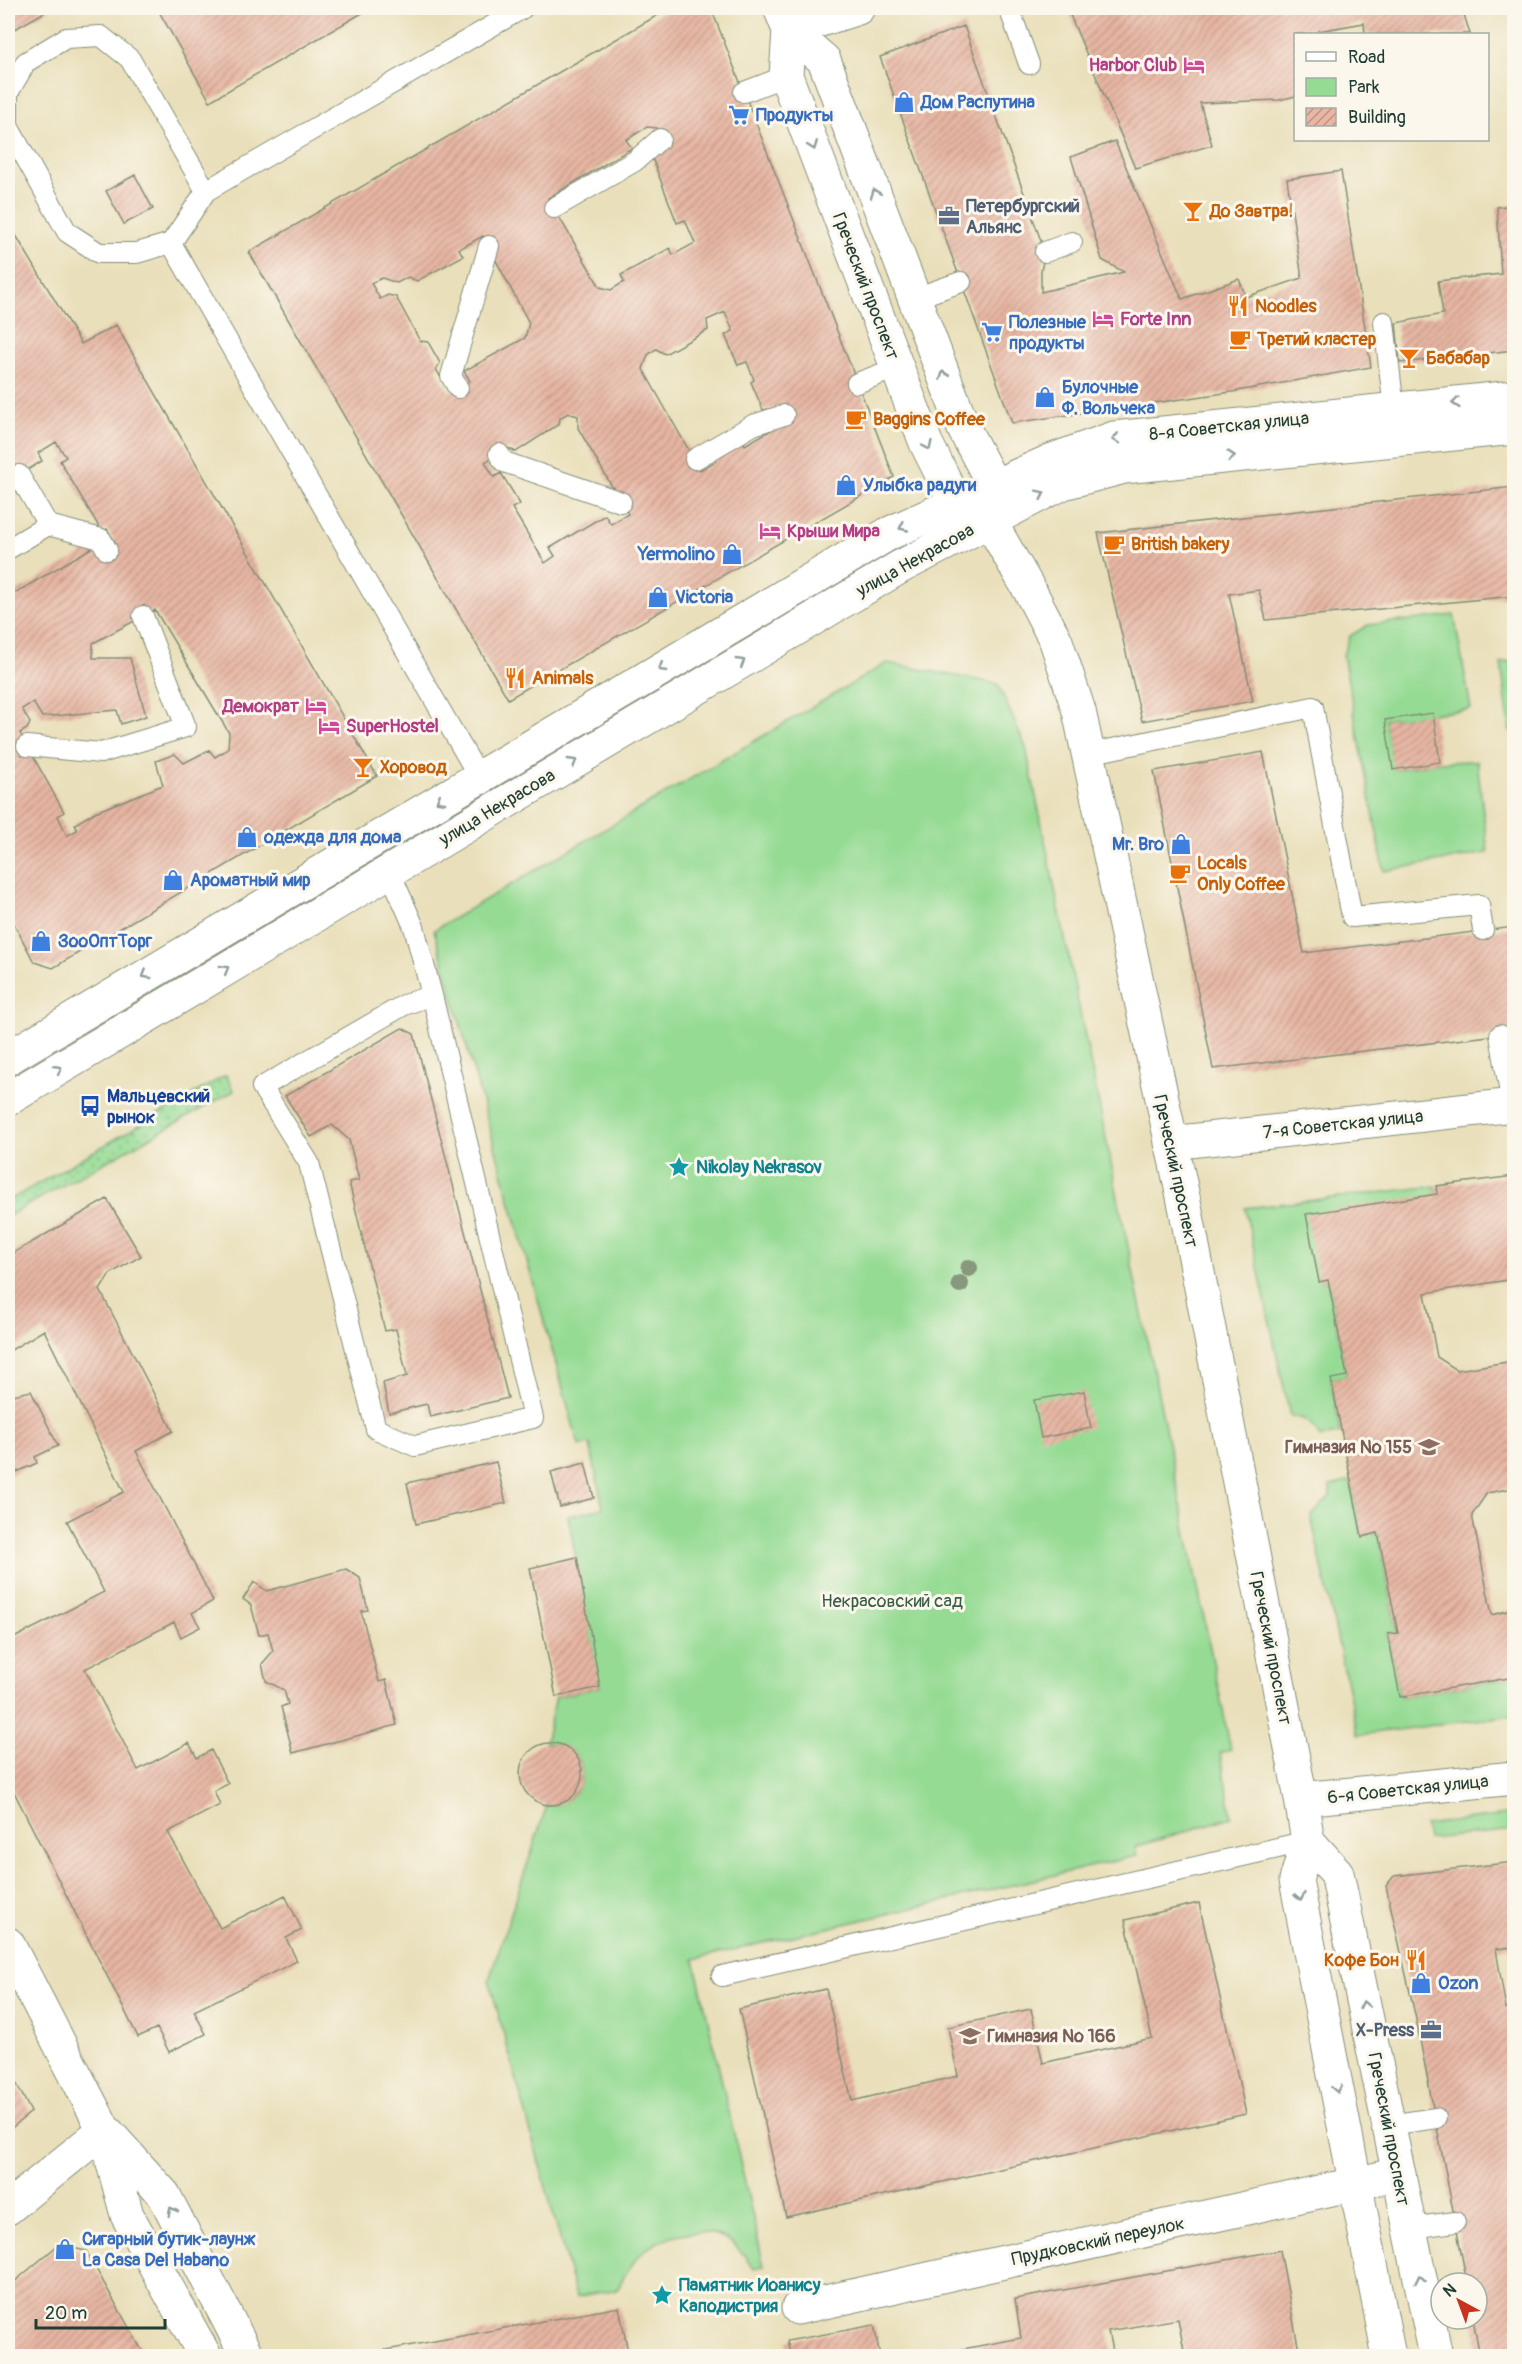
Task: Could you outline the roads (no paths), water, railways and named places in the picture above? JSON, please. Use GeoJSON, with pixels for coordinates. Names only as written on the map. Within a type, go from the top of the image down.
{"type":"FeatureCollection","features":[{"type":"Feature","properties":{"kind":"street"},"geometry":{"type":"LineString","coordinates":[[785,19],[858,8]]}},
{"type":"Feature","properties":{"kind":"street"},"geometry":{"type":"LineString","coordinates":[[785,19],[824,60],[964,429],[994,486],[989,520],[956,503]]}},
{"type":"Feature","properties":{"kind":"street","name":"Греческий проспект"},"geometry":{"type":"LineString","coordinates":[[785,19],[786,76],[926,443],[956,503]]}},
{"type":"Feature","properties":{"kind":"street","name":"8-я Советская улица"},"geometry":{"type":"LineString","coordinates":[[956,503],[1050,461],[1114,438],[1515,397]]}},
{"type":"Feature","properties":{"kind":"street","name":"8-я Советская улица"},"geometry":{"type":"LineString","coordinates":[[989,520],[1063,483],[1124,466],[1515,428]]}},
{"type":"Feature","properties":{"kind":"street","name":"улица Некрасова"},"geometry":{"type":"LineString","coordinates":[[9,1052],[888,534],[956,503]]}},
{"type":"Feature","properties":{"kind":"street","name":"Греческий проспект"},"geometry":{"type":"LineString","coordinates":[[989,520],[1044,614],[1056,641],[1079,711],[1171,1143],[1301,1799],[1308,1841],[1296,1880],[1389,2356]]}},
{"type":"Feature","properties":{"kind":"street","name":"улица Некрасова"},"geometry":{"type":"LineString","coordinates":[[19,1092],[900,567],[989,520]]}},
{"type":"Feature","properties":{"kind":"street"},"geometry":{"type":"LineString","coordinates":[[9,1052],[19,1092]]}},
{"type":"Feature","properties":{"kind":"street","name":"7-я Советская улица"},"geometry":{"type":"LineString","coordinates":[[1171,1143],[1513,1105]]}},
{"type":"Feature","properties":{"kind":"street","name":"6-я Советская улица"},"geometry":{"type":"LineString","coordinates":[[1301,1799],[1515,1778]]}},
{"type":"Feature","properties":{"kind":"street","name":"Греческий проспект"},"geometry":{"type":"LineString","coordinates":[[1308,1841],[1337,1873],[1436,2356]]}},
{"type":"Feature","properties":{"kind":"street"},"geometry":{"type":"LineString","coordinates":[[8,1944],[104,2130],[127,2215],[205,2356]]}},
{"type":"Feature","properties":{"kind":"street"},"geometry":{"type":"LineString","coordinates":[[8,2208],[104,2130]]}},
{"type":"Feature","properties":{"kind":"street"},"geometry":{"type":"LineString","coordinates":[[104,2130],[164,2195],[247,2356]]}},
{"type":"Feature","properties":{"kind":"street","name":"Прудковский переулок"},"geometry":{"type":"LineString","coordinates":[[798,2308],[1399,2174]]}},
{"type":"Feature","properties":{"kind":"lane"},"geometry":{"type":"LineString","coordinates":[[206,191],[130,59],[101,36],[66,38],[26,62],[8,93],[8,126],[67,232],[99,254],[137,253],[171,243],[206,191],[523,8]]}},
{"type":"Feature","properties":{"kind":"lane"},"geometry":{"type":"LineString","coordinates":[[1010,8],[1029,64]]}},
{"type":"Feature","properties":{"kind":"lane"},"geometry":{"type":"LineString","coordinates":[[744,92],[786,76]]}},
{"type":"Feature","properties":{"kind":"lane"},"geometry":{"type":"LineString","coordinates":[[554,208],[634,161],[660,139]]}},
{"type":"Feature","properties":{"kind":"lane"},"geometry":{"type":"LineString","coordinates":[[1045,252],[1072,242]]}},
{"type":"Feature","properties":{"kind":"lane"},"geometry":{"type":"LineString","coordinates":[[171,243],[495,808]]}},
{"type":"Feature","properties":{"kind":"lane"},"geometry":{"type":"LineString","coordinates":[[458,388],[451,376],[489,246]]}},
{"type":"Feature","properties":{"kind":"lane"},"geometry":{"type":"LineString","coordinates":[[915,298],[961,282]]}},
{"type":"Feature","properties":{"kind":"lane"},"geometry":{"type":"LineString","coordinates":[[1384,322],[1394,410]]}},
{"type":"Feature","properties":{"kind":"lane"},"geometry":{"type":"LineString","coordinates":[[857,383],[897,368]]}},
{"type":"Feature","properties":{"kind":"lane"},"geometry":{"type":"LineString","coordinates":[[695,459],[753,425],[784,415]]}},
{"type":"Feature","properties":{"kind":"lane"},"geometry":{"type":"LineString","coordinates":[[499,454],[504,462],[621,502]]}},
{"type":"Feature","properties":{"kind":"lane"},"geometry":{"type":"LineString","coordinates":[[19,475],[48,525],[101,539],[107,550]]}},
{"type":"Feature","properties":{"kind":"lane"},"geometry":{"type":"LineString","coordinates":[[8,549],[48,525]]}},
{"type":"Feature","properties":{"kind":"lane"},"geometry":{"type":"LineString","coordinates":[[27,746],[101,753],[186,728],[143,616]]}},
{"type":"Feature","properties":{"kind":"lane"},"geometry":{"type":"LineString","coordinates":[[1088,753],[1313,707],[1352,916],[1479,905],[1483,930]]}},
{"type":"Feature","properties":{"kind":"lane"},"geometry":{"type":"LineString","coordinates":[[389,870],[414,927],[432,995],[533,1418],[415,1446],[376,1430],[309,1163],[262,1087],[404,1005],[432,995]]}},
{"type":"Feature","properties":{"kind":"lane"},"geometry":{"type":"LineString","coordinates":[[1500,1035],[1513,1105]]}},
{"type":"Feature","properties":{"kind":"lane"},"geometry":{"type":"LineString","coordinates":[[722,1976],[1308,1841]]}},
{"type":"Feature","properties":{"kind":"lane"},"geometry":{"type":"LineString","coordinates":[[1389,2125],[1436,2118]]}},
{"type":"Feature","properties":{"kind":"lane"},"geometry":{"type":"LineString","coordinates":[[1410,2228],[1455,2222]]}},
{"type":"Feature","properties":{"kind":"place","name":"Harbor Club"},"geometry":{"type":"Point","coordinates":[1194,65]}},
{"type":"Feature","properties":{"kind":"place","name":"Дом Распутина"},"geometry":{"type":"Point","coordinates":[904,102]}},
{"type":"Feature","properties":{"kind":"place","name":"Продукты"},"geometry":{"type":"Point","coordinates":[739,115]}},
{"type":"Feature","properties":{"kind":"place","name":"До Завтра!"},"geometry":{"type":"Point","coordinates":[1193,211]}},
{"type":"Feature","properties":{"kind":"place","name":"Петербургский Альянс"},"geometry":{"type":"Point","coordinates":[949,216]}},
{"type":"Feature","properties":{"kind":"place","name":"Noodles"},"geometry":{"type":"Point","coordinates":[1238,306]}},
{"type":"Feature","properties":{"kind":"place","name":"Forte Inn"},"geometry":{"type":"Point","coordinates":[1103,319]}},
{"type":"Feature","properties":{"kind":"place","name":"Полезные продукты"},"geometry":{"type":"Point","coordinates":[992,332]}},
{"type":"Feature","properties":{"kind":"place","name":"Третий кластер"},"geometry":{"type":"Point","coordinates":[1240,339]}},
{"type":"Feature","properties":{"kind":"place","name":"Бабабар"},"geometry":{"type":"Point","coordinates":[1409,358]}},
{"type":"Feature","properties":{"kind":"place","name":"Булочные Ф. Вольчека"},"geometry":{"type":"Point","coordinates":[1045,397]}},
{"type":"Feature","properties":{"kind":"place","name":"Baggins Coffee"},"geometry":{"type":"Point","coordinates":[856,419]}},
{"type":"Feature","properties":{"kind":"place","name":"Улыбка радуги"},"geometry":{"type":"Point","coordinates":[846,485]}},
{"type":"Feature","properties":{"kind":"place","name":"Крыши Мира"},"geometry":{"type":"Point","coordinates":[770,531]}},
{"type":"Feature","properties":{"kind":"place","name":"British bakery"},"geometry":{"type":"Point","coordinates":[1114,544]}},
{"type":"Feature","properties":{"kind":"place","name":"Yermolino"},"geometry":{"type":"Point","coordinates":[732,554]}},
{"type":"Feature","properties":{"kind":"place","name":"Victoria"},"geometry":{"type":"Point","coordinates":[658,597]}},
{"type":"Feature","properties":{"kind":"place","name":"Animals"},"geometry":{"type":"Point","coordinates":[515,678]}},
{"type":"Feature","properties":{"kind":"place","name":"Демократ"},"geometry":{"type":"Point","coordinates":[316,706]}},
{"type":"Feature","properties":{"kind":"place","name":"SuperHostel"},"geometry":{"type":"Point","coordinates":[329,726]}},
{"type":"Feature","properties":{"kind":"place","name":"Хоровод"},"geometry":{"type":"Point","coordinates":[363,767]}},
{"type":"Feature","properties":{"kind":"place","name":"одежда для дома"},"geometry":{"type":"Point","coordinates":[247,837]}},
{"type":"Feature","properties":{"kind":"place","name":"Mr. Bro"},"geometry":{"type":"Point","coordinates":[1181,844]}},
{"type":"Feature","properties":{"kind":"place","name":"Locals Only Coffee"},"geometry":{"type":"Point","coordinates":[1180,873]}},
{"type":"Feature","properties":{"kind":"place","name":"Ароматный мир"},"geometry":{"type":"Point","coordinates":[173,880]}},
{"type":"Feature","properties":{"kind":"place","name":"ЗооОптТорг"},"geometry":{"type":"Point","coordinates":[41,941]}},
{"type":"Feature","properties":{"kind":"place","name":"Мальцевский рынок"},"geometry":{"type":"Point","coordinates":[90,1106]}},
{"type":"Feature","properties":{"kind":"place","name":"Nikolay Nekrasov"},"geometry":{"type":"Point","coordinates":[679,1167]}},
{"type":"Feature","properties":{"kind":"place","name":"Гимназия № 155"},"geometry":{"type":"Point","coordinates":[1429,1447]}},
{"type":"Feature","properties":{"kind":"place","name":"Кофе Бон"},"geometry":{"type":"Point","coordinates":[1416,1960]}},
{"type":"Feature","properties":{"kind":"place","name":"Ozon"},"geometry":{"type":"Point","coordinates":[1421,1983]}},
{"type":"Feature","properties":{"kind":"place","name":"X-Press"},"geometry":{"type":"Point","coordinates":[1431,2030]}},
{"type":"Feature","properties":{"kind":"place","name":"Гимназия № 166"},"geometry":{"type":"Point","coordinates":[970,2036]}},
{"type":"Feature","properties":{"kind":"place","name":"Сигарный бутик-лаунж La Casa Del Habano"},"geometry":{"type":"Point","coordinates":[65,2249]}},
{"type":"Feature","properties":{"kind":"place","name":"Памятник Иоанису Каподистрия"},"geometry":{"type":"Point","coordinates":[662,2295]}},
{"type":"Feature","properties":{"kind":"park label","name":"Некрасовский сад"},"geometry":{"type":"Point","coordinates":[892,1601]}}]}
